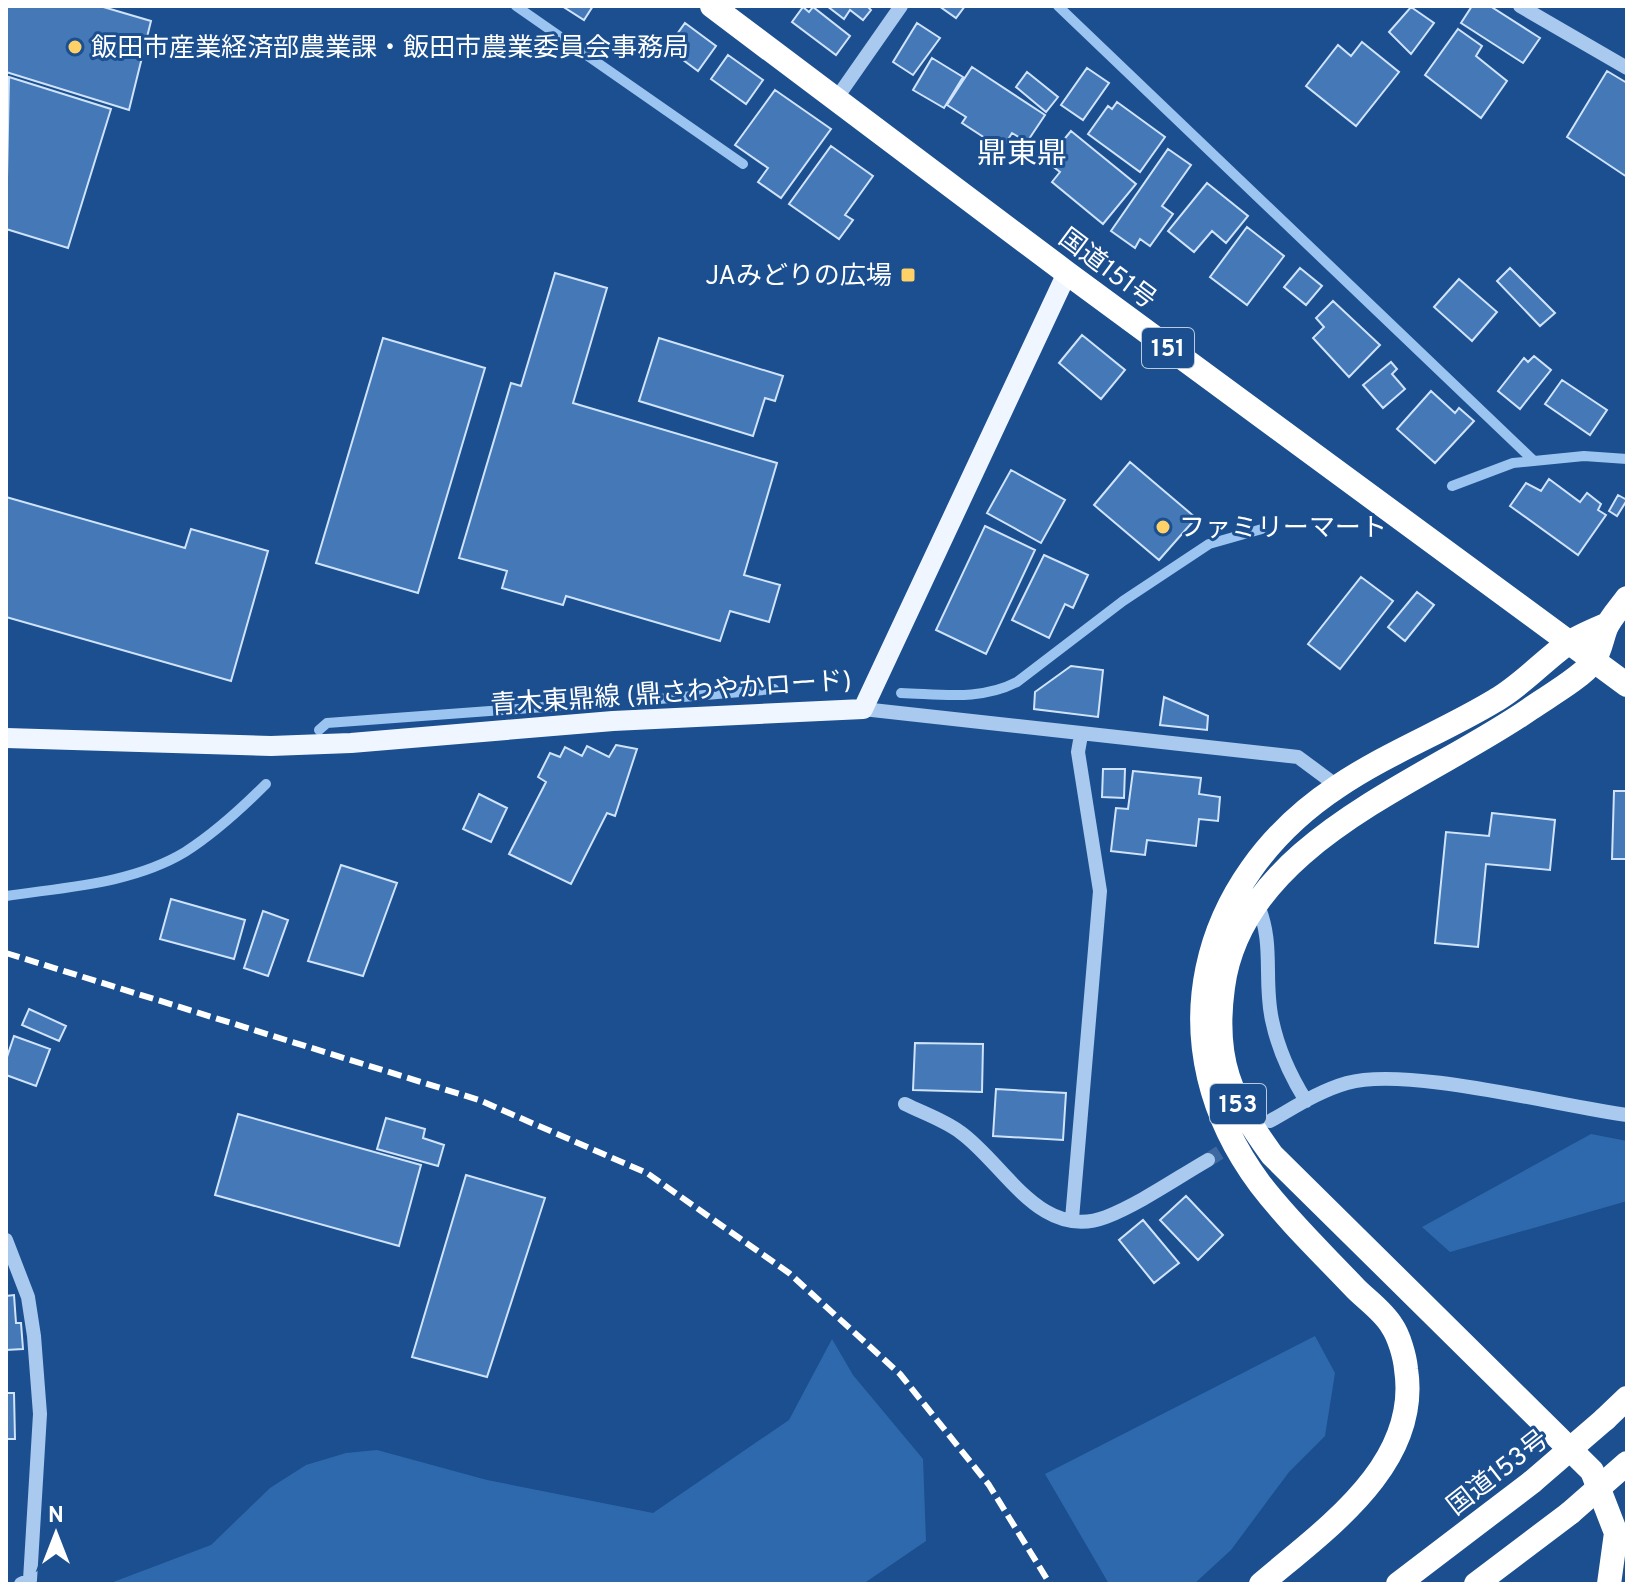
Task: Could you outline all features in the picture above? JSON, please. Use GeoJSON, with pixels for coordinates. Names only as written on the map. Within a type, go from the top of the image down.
{"type":"FeatureCollection","features":[{"type":"Feature","properties":{"kind":"highway","name":"国道151号"},"geometry":{"type":"LineString","coordinates":[[712,6],[1067,273],[1627,685]]}},
{"type":"Feature","properties":{"kind":"highway","name":"153"},"geometry":{"type":"LineString","coordinates":[[1609,1584],[1616,1533],[1592,1471],[1523,1399],[1341,1226],[1272,1155],[1243,1115],[1224,1069],[1220,1020],[1232,945],[1256,903],[1291,862],[1327,834],[1514,720],[1593,661],[1608,624],[1627,598]]}},
{"type":"Feature","properties":{"kind":"highway","name":"153"},"geometry":{"type":"LineString","coordinates":[[1261,1584],[1336,1519],[1382,1469],[1397,1442],[1405,1405],[1407,1369],[1392,1326],[1276,1205],[1249,1170],[1227,1130],[1207,1078],[1200,1026],[1206,969],[1214,939],[1225,909],[1249,866],[1283,828],[1337,786],[1499,699],[1569,643],[1608,624]]}},
{"type":"Feature","properties":{"kind":"highway","name":"国道153号"},"geometry":{"type":"LineString","coordinates":[[1398,1584],[1532,1482],[1627,1398]]}},
{"type":"Feature","properties":{"kind":"highway"},"geometry":{"type":"LineString","coordinates":[[1476,1584],[1570,1513],[1627,1463]]}},
{"type":"Feature","properties":{"kind":"main road","name":"青木東鼎線 (鼎さわやかロード)"},"geometry":{"type":"LineString","coordinates":[[6,738],[271,746],[351,743],[613,721],[863,709],[1067,273]]}},
{"type":"Feature","properties":{"kind":"street"},"geometry":{"type":"LineString","coordinates":[[836,99],[901,6]]}},
{"type":"Feature","properties":{"kind":"street"},"geometry":{"type":"LineString","coordinates":[[1520,6],[1627,68]]}},
{"type":"Feature","properties":{"kind":"street"},"geometry":{"type":"LineString","coordinates":[[863,709],[1298,757],[1337,786]]}},
{"type":"Feature","properties":{"kind":"street"},"geometry":{"type":"LineString","coordinates":[[1072,1219],[1100,891],[1078,752],[1081,735]]}},
{"type":"Feature","properties":{"kind":"street"},"geometry":{"type":"LineString","coordinates":[[1256,903],[1268,928],[1272,1019],[1291,1076],[1306,1101]]}},
{"type":"Feature","properties":{"kind":"street"},"geometry":{"type":"LineString","coordinates":[[1270,1121],[1349,1082],[1391,1079],[1627,1115]]}},
{"type":"Feature","properties":{"kind":"street"},"geometry":{"type":"LineString","coordinates":[[905,1104],[959,1130],[1031,1204],[1072,1219],[1103,1218],[1208,1160]]}},
{"type":"Feature","properties":{"kind":"street"},"geometry":{"type":"LineString","coordinates":[[6,1240],[28,1297],[40,1414],[30,1580],[21,1584]]}},
{"type":"Feature","properties":{"kind":"shaded area"},"geometry":{"type":"Polygon","coordinates":[[[1591,1134],[1627,1141],[1627,1201],[1450,1252],[1422,1227],[1591,1134]]]}},
{"type":"Feature","properties":{"kind":"shaded area"},"geometry":{"type":"Polygon","coordinates":[[[1315,1336],[1335,1373],[1325,1436],[1289,1472],[1231,1550],[1194,1584],[1109,1584],[1045,1474],[1315,1336]]]}},
{"type":"Feature","properties":{"kind":"shaded area"},"geometry":{"type":"Polygon","coordinates":[[[832,1339],[853,1375],[923,1459],[926,1541],[863,1584],[108,1584],[211,1545],[270,1488],[306,1465],[346,1453],[377,1450],[487,1480],[653,1513],[789,1420],[832,1339]]]}},
{"type":"Feature","properties":{"kind":"building","name":"飯田市産業経済部農業課・飯田市農業委員会事務局"},"geometry":{"type":"Polygon","coordinates":[[[6,6],[100,6],[151,21],[129,110],[6,72],[6,6]]]}},
{"type":"Feature","properties":{"kind":"building"},"geometry":{"type":"Polygon","coordinates":[[[562,6],[593,6],[584,20],[562,6]]]}},
{"type":"Feature","properties":{"kind":"building"},"geometry":{"type":"Polygon","coordinates":[[[827,6],[867,6],[871,10],[863,20],[850,10],[844,19],[827,6]]]}},
{"type":"Feature","properties":{"kind":"building"},"geometry":{"type":"Polygon","coordinates":[[[939,6],[965,6],[956,18],[939,6]]]}},
{"type":"Feature","properties":{"kind":"building"},"geometry":{"type":"Polygon","coordinates":[[[1472,6],[1490,6],[1540,38],[1523,63],[1461,23],[1472,6]]]}},
{"type":"Feature","properties":{"kind":"building"},"geometry":{"type":"Polygon","coordinates":[[[803,7],[809,12],[813,7],[850,36],[836,55],[792,22],[803,7]]]}},
{"type":"Feature","properties":{"kind":"building"},"geometry":{"type":"Polygon","coordinates":[[[1411,7],[1434,23],[1411,54],[1389,32],[1411,7]]]}},
{"type":"Feature","properties":{"kind":"building"},"geometry":{"type":"Polygon","coordinates":[[[685,23],[716,46],[698,71],[667,48],[685,23]]]}},
{"type":"Feature","properties":{"kind":"building"},"geometry":{"type":"Polygon","coordinates":[[[917,23],[940,38],[913,75],[893,62],[917,23]]]}},
{"type":"Feature","properties":{"kind":"building"},"geometry":{"type":"Polygon","coordinates":[[[1458,29],[1482,46],[1476,56],[1507,81],[1481,118],[1425,75],[1458,29]]]}},
{"type":"Feature","properties":{"kind":"building"},"geometry":{"type":"Polygon","coordinates":[[[1362,42],[1399,72],[1356,126],[1306,86],[1338,45],[1351,56],[1362,42]]]}},
{"type":"Feature","properties":{"kind":"building"},"geometry":{"type":"Polygon","coordinates":[[[728,55],[763,80],[746,104],[711,79],[728,55]]]}},
{"type":"Feature","properties":{"kind":"building"},"geometry":{"type":"Polygon","coordinates":[[[932,58],[963,77],[944,108],[913,90],[932,58]]]}},
{"type":"Feature","properties":{"kind":"building"},"geometry":{"type":"Polygon","coordinates":[[[972,67],[1045,115],[1027,142],[1012,133],[1002,149],[962,123],[966,117],[947,105],[972,67]]]}},
{"type":"Feature","properties":{"kind":"building"},"geometry":{"type":"Polygon","coordinates":[[[1087,68],[1109,83],[1083,120],[1061,105],[1087,68]]]}},
{"type":"Feature","properties":{"kind":"building"},"geometry":{"type":"Polygon","coordinates":[[[1607,71],[1627,83],[1627,177],[1567,137],[1607,71]]]}},
{"type":"Feature","properties":{"kind":"building"},"geometry":{"type":"Polygon","coordinates":[[[1027,72],[1058,97],[1046,112],[1016,87],[1027,72]]]}},
{"type":"Feature","properties":{"kind":"building"},"geometry":{"type":"Polygon","coordinates":[[[9,77],[111,109],[68,248],[6,229],[9,77]]]}},
{"type":"Feature","properties":{"kind":"building"},"geometry":{"type":"Polygon","coordinates":[[[775,90],[831,129],[781,198],[758,182],[768,168],[735,145],[775,90]]]}},
{"type":"Feature","properties":{"kind":"building"},"geometry":{"type":"Polygon","coordinates":[[[1117,102],[1165,137],[1140,172],[1088,134],[1108,106],[1112,109],[1117,102]]]}},
{"type":"Feature","properties":{"kind":"building"},"geometry":{"type":"Polygon","coordinates":[[[1071,131],[1136,184],[1103,224],[1052,182],[1060,172],[1046,161],[1071,131]]]}},
{"type":"Feature","properties":{"kind":"building"},"geometry":{"type":"Polygon","coordinates":[[[831,146],[873,176],[845,215],[853,220],[839,239],[789,204],[831,146]]]}},
{"type":"Feature","properties":{"kind":"building"},"geometry":{"type":"Polygon","coordinates":[[[1168,149],[1191,165],[1162,206],[1173,214],[1150,246],[1140,239],[1135,248],[1111,231],[1168,149]]]}},
{"type":"Feature","properties":{"kind":"building"},"geometry":{"type":"Polygon","coordinates":[[[1207,183],[1248,216],[1226,243],[1212,231],[1194,252],[1168,231],[1207,183]]]}},
{"type":"Feature","properties":{"kind":"building"},"geometry":{"type":"Polygon","coordinates":[[[1247,227],[1284,256],[1247,305],[1210,277],[1247,227]]]}},
{"type":"Feature","properties":{"kind":"building"},"geometry":{"type":"Polygon","coordinates":[[[1300,268],[1322,286],[1306,305],[1284,287],[1300,268]]]}},
{"type":"Feature","properties":{"kind":"building"},"geometry":{"type":"Polygon","coordinates":[[[1510,268],[1555,313],[1540,326],[1497,281],[1510,268]]]}},
{"type":"Feature","properties":{"kind":"building"},"geometry":{"type":"Polygon","coordinates":[[[555,273],[607,288],[573,403],[777,463],[744,575],[780,585],[769,622],[730,611],[720,641],[566,596],[563,605],[502,588],[507,571],[459,558],[511,383],[521,386],[555,273]]]}},
{"type":"Feature","properties":{"kind":"building"},"geometry":{"type":"Polygon","coordinates":[[[1459,279],[1497,312],[1472,341],[1434,307],[1459,279]]]}},
{"type":"Feature","properties":{"kind":"building"},"geometry":{"type":"Polygon","coordinates":[[[1333,301],[1380,345],[1349,377],[1313,338],[1324,327],[1316,318],[1333,301]]]}},
{"type":"Feature","properties":{"kind":"building"},"geometry":{"type":"Polygon","coordinates":[[[1082,335],[1125,370],[1101,399],[1059,363],[1082,335]]]}},
{"type":"Feature","properties":{"kind":"building"},"geometry":{"type":"Polygon","coordinates":[[[383,338],[485,368],[418,593],[316,563],[383,338]]]}},
{"type":"Feature","properties":{"kind":"building"},"geometry":{"type":"Polygon","coordinates":[[[659,338],[783,376],[775,401],[765,398],[753,436],[639,401],[659,338]]]}},
{"type":"Feature","properties":{"kind":"building"},"geometry":{"type":"Polygon","coordinates":[[[1534,356],[1551,370],[1520,409],[1498,391],[1524,358],[1528,362],[1534,356]]]}},
{"type":"Feature","properties":{"kind":"building"},"geometry":{"type":"Polygon","coordinates":[[[1391,362],[1397,369],[1392,374],[1405,389],[1383,408],[1363,385],[1391,362]]]}},
{"type":"Feature","properties":{"kind":"building"},"geometry":{"type":"Polygon","coordinates":[[[1562,380],[1607,410],[1590,435],[1545,404],[1562,380]]]}},
{"type":"Feature","properties":{"kind":"building"},"geometry":{"type":"Polygon","coordinates":[[[1431,391],[1455,413],[1459,408],[1474,421],[1435,463],[1397,429],[1431,391]]]}},
{"type":"Feature","properties":{"kind":"building"},"geometry":{"type":"Polygon","coordinates":[[[1130,462],[1196,518],[1159,560],[1094,505],[1130,462]]]}},
{"type":"Feature","properties":{"kind":"building"},"geometry":{"type":"Polygon","coordinates":[[[1011,470],[1065,500],[1041,543],[987,513],[1011,470]]]}},
{"type":"Feature","properties":{"kind":"building"},"geometry":{"type":"Polygon","coordinates":[[[1549,479],[1580,502],[1587,493],[1601,504],[1598,510],[1606,515],[1578,555],[1510,506],[1526,483],[1541,491],[1549,479]]]}},
{"type":"Feature","properties":{"kind":"building"},"geometry":{"type":"Polygon","coordinates":[[[1618,495],[1627,500],[1617,516],[1609,511],[1618,495]]]}},
{"type":"Feature","properties":{"kind":"building"},"geometry":{"type":"Polygon","coordinates":[[[6,497],[185,548],[191,529],[268,551],[231,681],[6,617],[6,497]]]}},
{"type":"Feature","properties":{"kind":"building"},"geometry":{"type":"Polygon","coordinates":[[[985,526],[1035,550],[986,654],[936,630],[985,526]]]}},
{"type":"Feature","properties":{"kind":"building"},"geometry":{"type":"Polygon","coordinates":[[[1044,555],[1088,575],[1073,608],[1065,604],[1049,638],[1012,620],[1044,555]]]}},
{"type":"Feature","properties":{"kind":"building"},"geometry":{"type":"Polygon","coordinates":[[[1361,577],[1393,601],[1340,669],[1308,644],[1361,577]]]}},
{"type":"Feature","properties":{"kind":"building"},"geometry":{"type":"Polygon","coordinates":[[[1417,592],[1434,605],[1405,641],[1388,627],[1417,592]]]}},
{"type":"Feature","properties":{"kind":"building"},"geometry":{"type":"Polygon","coordinates":[[[1071,666],[1103,670],[1098,717],[1034,709],[1035,692],[1071,666]]]}},
{"type":"Feature","properties":{"kind":"building"},"geometry":{"type":"Polygon","coordinates":[[[1164,697],[1208,716],[1207,730],[1160,725],[1164,697]]]}},
{"type":"Feature","properties":{"kind":"building"},"geometry":{"type":"Polygon","coordinates":[[[616,745],[637,749],[615,816],[607,813],[571,884],[509,854],[546,782],[538,777],[550,753],[560,757],[565,747],[582,756],[587,746],[609,757],[616,745]]]}},
{"type":"Feature","properties":{"kind":"building"},"geometry":{"type":"Polygon","coordinates":[[[1103,769],[1125,769],[1124,798],[1102,797],[1103,769]]]}},
{"type":"Feature","properties":{"kind":"building"},"geometry":{"type":"Polygon","coordinates":[[[1133,771],[1201,778],[1199,794],[1220,797],[1218,821],[1199,819],[1196,846],[1147,840],[1145,855],[1111,851],[1116,808],[1128,809],[1133,771]]]}},
{"type":"Feature","properties":{"kind":"building"},"geometry":{"type":"Polygon","coordinates":[[[1614,791],[1627,791],[1627,859],[1612,859],[1614,791]]]}},
{"type":"Feature","properties":{"kind":"building"},"geometry":{"type":"Polygon","coordinates":[[[479,794],[507,808],[491,842],[463,829],[479,794]]]}},
{"type":"Feature","properties":{"kind":"building"},"geometry":{"type":"Polygon","coordinates":[[[1492,813],[1555,820],[1550,870],[1486,864],[1478,947],[1435,943],[1446,832],[1489,836],[1492,813]]]}},
{"type":"Feature","properties":{"kind":"building"},"geometry":{"type":"Polygon","coordinates":[[[341,865],[397,883],[363,976],[308,961],[341,865]]]}},
{"type":"Feature","properties":{"kind":"building"},"geometry":{"type":"Polygon","coordinates":[[[171,899],[245,920],[234,959],[160,939],[171,899]]]}},
{"type":"Feature","properties":{"kind":"building"},"geometry":{"type":"Polygon","coordinates":[[[263,911],[288,920],[268,976],[244,968],[263,911]]]}},
{"type":"Feature","properties":{"kind":"building"},"geometry":{"type":"Polygon","coordinates":[[[29,1009],[66,1026],[59,1041],[22,1025],[29,1009]]]}},
{"type":"Feature","properties":{"kind":"building"},"geometry":{"type":"Polygon","coordinates":[[[14,1036],[50,1049],[36,1086],[6,1075],[6,1060],[14,1036]]]}},
{"type":"Feature","properties":{"kind":"building"},"geometry":{"type":"Polygon","coordinates":[[[915,1043],[983,1044],[982,1092],[913,1090],[915,1043]]]}},
{"type":"Feature","properties":{"kind":"building"},"geometry":{"type":"Polygon","coordinates":[[[996,1089],[1066,1093],[1063,1140],[993,1136],[996,1089]]]}},
{"type":"Feature","properties":{"kind":"building"},"geometry":{"type":"Polygon","coordinates":[[[238,1114],[421,1165],[399,1246],[215,1195],[238,1114]]]}},
{"type":"Feature","properties":{"kind":"building"},"geometry":{"type":"Polygon","coordinates":[[[386,1118],[425,1129],[423,1138],[444,1145],[438,1166],[377,1149],[386,1118]]]}},
{"type":"Feature","properties":{"kind":"building"},"geometry":{"type":"Polygon","coordinates":[[[466,1175],[545,1198],[487,1377],[412,1357],[466,1175]]]}},
{"type":"Feature","properties":{"kind":"building"},"geometry":{"type":"Polygon","coordinates":[[[1186,1196],[1223,1235],[1198,1260],[1160,1220],[1186,1196]]]}},
{"type":"Feature","properties":{"kind":"building"},"geometry":{"type":"Polygon","coordinates":[[[1143,1220],[1179,1263],[1154,1283],[1119,1240],[1143,1220]]]}},
{"type":"Feature","properties":{"kind":"building"},"geometry":{"type":"Polygon","coordinates":[[[14,1295],[16,1323],[21,1323],[23,1349],[6,1350],[6,1296],[14,1295]]]}},
{"type":"Feature","properties":{"kind":"building"},"geometry":{"type":"Polygon","coordinates":[[[6,1393],[14,1393],[15,1439],[6,1439],[6,1393]]]}},
{"type":"Feature","properties":{"kind":"waterway"},"geometry":{"type":"LineString","coordinates":[[516,6],[743,164]]}},
{"type":"Feature","properties":{"kind":"waterway"},"geometry":{"type":"LineString","coordinates":[[1058,6],[1534,461]]}},
{"type":"Feature","properties":{"kind":"waterway"},"geometry":{"type":"LineString","coordinates":[[1452,486],[1513,463],[1584,456],[1627,459]]}},
{"type":"Feature","properties":{"kind":"waterway"},"geometry":{"type":"LineString","coordinates":[[901,693],[975,694],[1017,682],[1123,601],[1209,544],[1262,529]]}},
{"type":"Feature","properties":{"kind":"waterway"},"geometry":{"type":"LineString","coordinates":[[636,701],[774,689]]}},
{"type":"Feature","properties":{"kind":"waterway"},"geometry":{"type":"LineString","coordinates":[[319,730],[327,723],[586,704]]}},
{"type":"Feature","properties":{"kind":"waterway"},"geometry":{"type":"LineString","coordinates":[[6,896],[98,883],[165,863],[207,837],[266,784]]}},
{"type":"Feature","properties":{"kind":"tunnel"},"geometry":{"type":"LineString","coordinates":[[1208,1160],[1238,1141]]}},
{"type":"Feature","properties":{"kind":"railway"},"geometry":{"type":"LineString","coordinates":[[6,953],[479,1100],[647,1173],[789,1273],[900,1374],[989,1485],[1050,1584]]}},
{"type":"Feature","properties":{"kind":"place","name":"飯田市産業経済部農業課・飯田市農業委員会事務局"},"geometry":{"type":"Point","coordinates":[75,47]}},
{"type":"Feature","properties":{"kind":"place","name":"JAみどりの広場"},"geometry":{"type":"Point","coordinates":[908,275]}},
{"type":"Feature","properties":{"kind":"place","name":"ファミリーマート"},"geometry":{"type":"Point","coordinates":[1163,527]}},
{"type":"Feature","properties":{"kind":"district","name":"鼎東鼎"},"geometry":{"type":"Point","coordinates":[1022,153]}}]}
